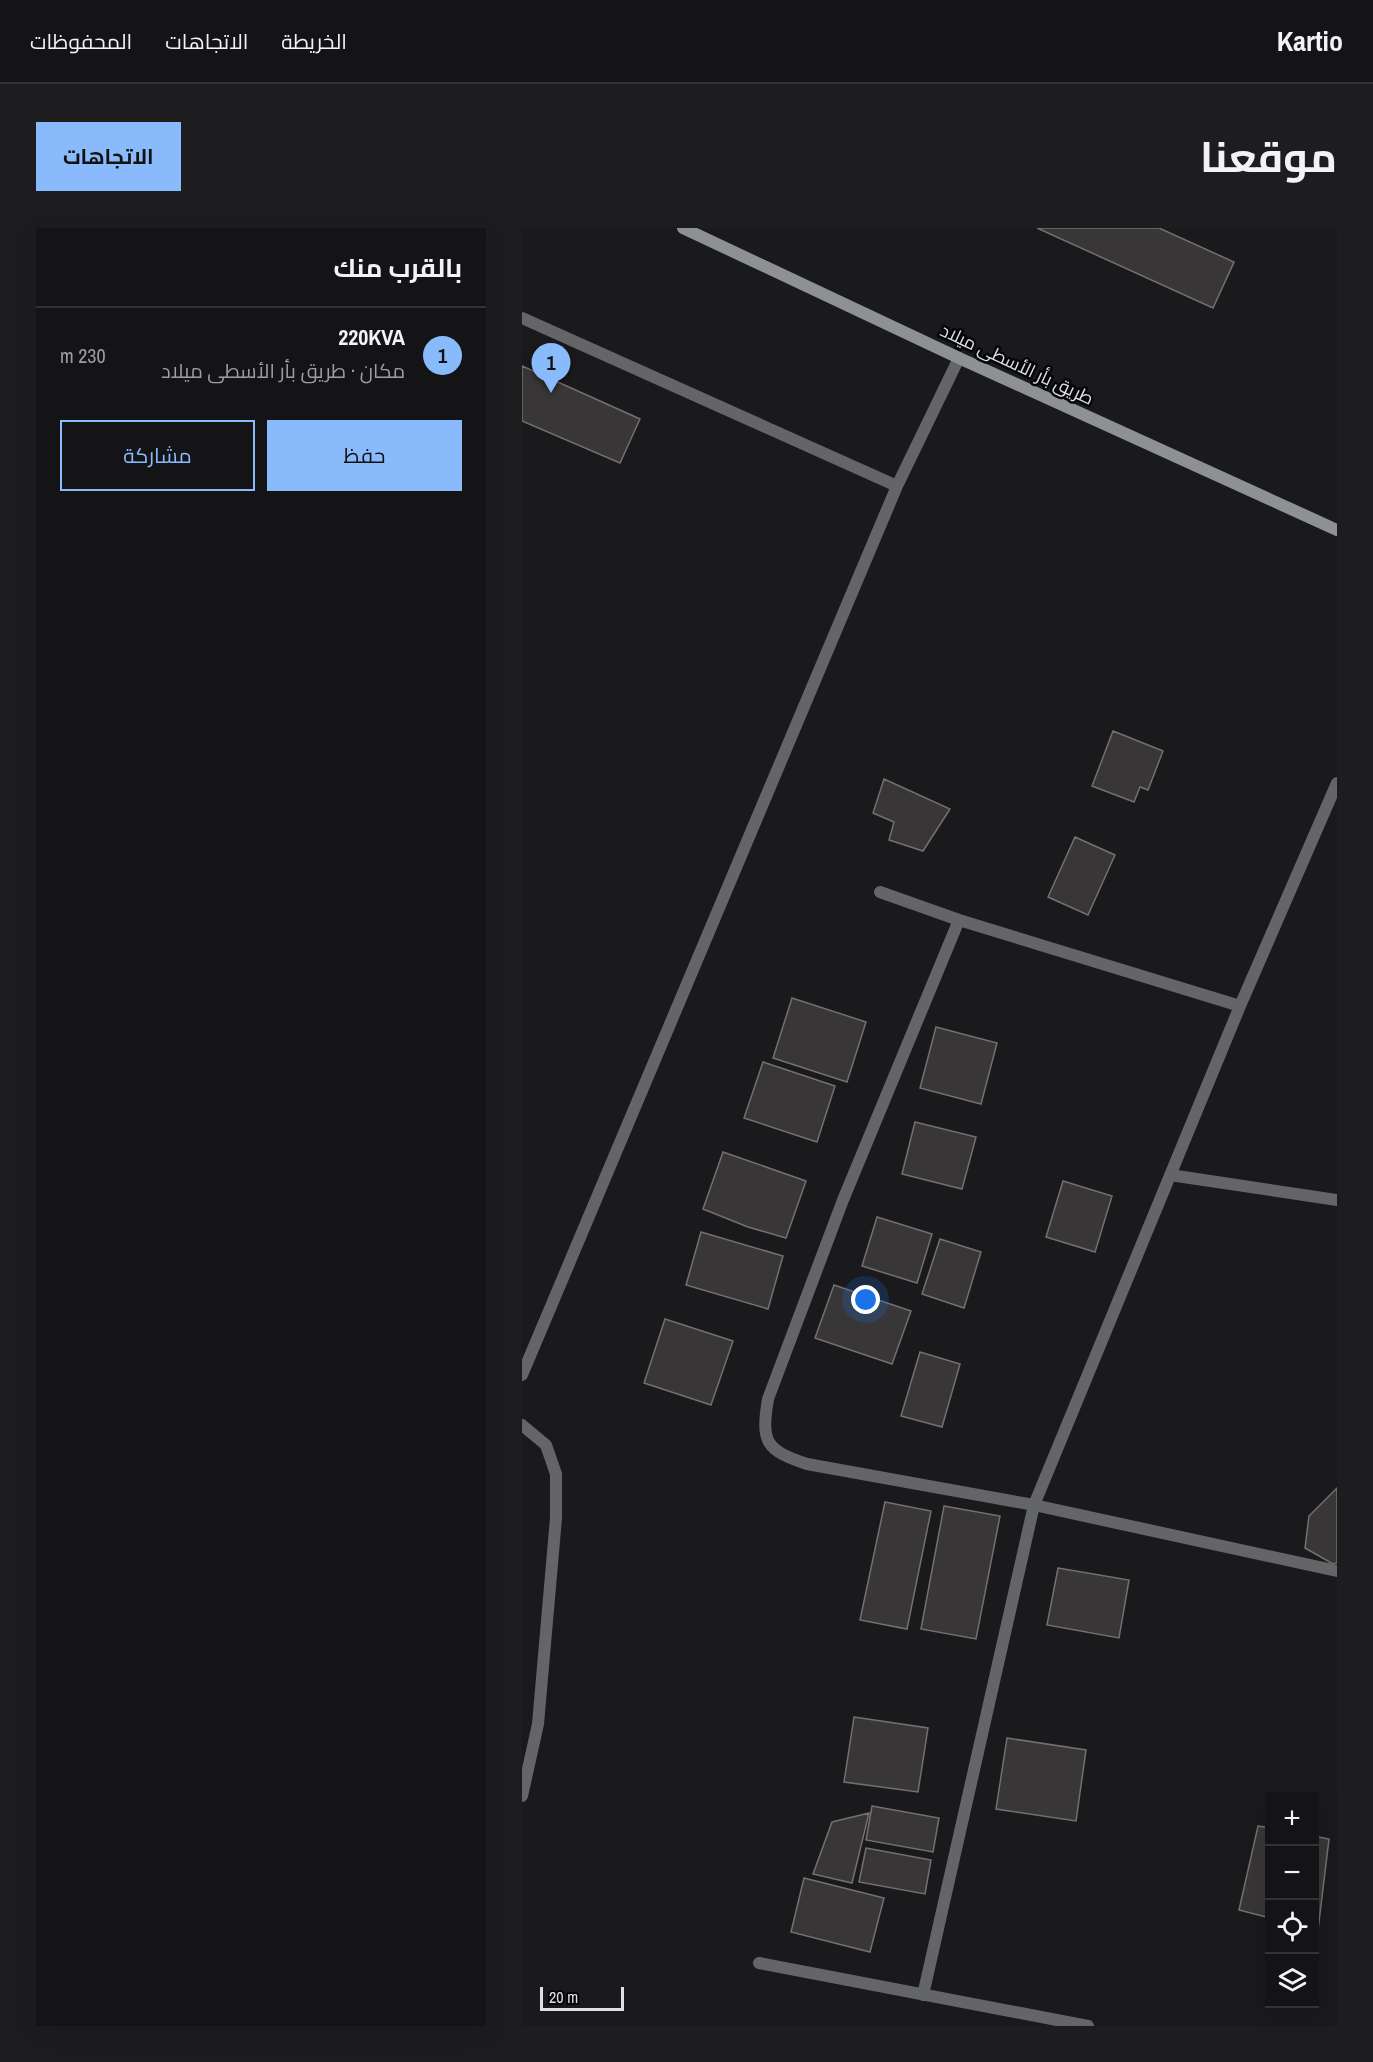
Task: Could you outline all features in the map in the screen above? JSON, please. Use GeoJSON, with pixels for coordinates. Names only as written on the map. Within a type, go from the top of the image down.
{"type":"FeatureCollection","features":[{"type":"Feature","properties":{"kind":"main road","name":"طريق بأر الأسطى ميلاد"},"geometry":{"type":"LineString","coordinates":[[683,228],[959,358],[1337,530]]}},
{"type":"Feature","properties":{"kind":"street"},"geometry":{"type":"LineString","coordinates":[[522,318],[897,486]]}},
{"type":"Feature","properties":{"kind":"street"},"geometry":{"type":"LineString","coordinates":[[522,1375],[897,486],[959,358]]}},
{"type":"Feature","properties":{"kind":"street"},"geometry":{"type":"LineString","coordinates":[[923,1995],[1034,1505],[1240,1006],[1337,783]]}},
{"type":"Feature","properties":{"kind":"street"},"geometry":{"type":"LineString","coordinates":[[880,891],[959,920],[1240,1006]]}},
{"type":"Feature","properties":{"kind":"street"},"geometry":{"type":"LineString","coordinates":[[959,920],[843,1200],[768,1399],[764,1422],[767,1440],[780,1455],[807,1464],[1034,1505],[1337,1571]]}},
{"type":"Feature","properties":{"kind":"street"},"geometry":{"type":"LineString","coordinates":[[1170,1175],[1337,1200]]}},
{"type":"Feature","properties":{"kind":"street"},"geometry":{"type":"LineString","coordinates":[[522,1425],[546,1445],[556,1474],[556,1518],[538,1724],[522,1796]]}},
{"type":"Feature","properties":{"kind":"street"},"geometry":{"type":"LineString","coordinates":[[759,1963],[1088,2026]]}},
{"type":"Feature","properties":{"kind":"building"},"geometry":{"type":"Polygon","coordinates":[[[1037,228],[1159,228],[1234,262],[1213,308],[1037,228]]]}},
{"type":"Feature","properties":{"kind":"building"},"geometry":{"type":"Polygon","coordinates":[[[522,366],[640,419],[620,463],[522,421],[522,366]]]}},
{"type":"Feature","properties":{"kind":"building"},"geometry":{"type":"Polygon","coordinates":[[[1113,731],[1163,751],[1148,790],[1140,787],[1134,802],[1092,786],[1113,731]]]}},
{"type":"Feature","properties":{"kind":"building"},"geometry":{"type":"Polygon","coordinates":[[[884,779],[950,809],[923,851],[889,840],[894,822],[873,813],[884,779]]]}},
{"type":"Feature","properties":{"kind":"building"},"geometry":{"type":"Polygon","coordinates":[[[1075,837],[1115,855],[1088,915],[1048,897],[1075,837]]]}},
{"type":"Feature","properties":{"kind":"building"},"geometry":{"type":"Polygon","coordinates":[[[792,998],[866,1022],[847,1082],[773,1058],[792,998]]]}},
{"type":"Feature","properties":{"kind":"building"},"geometry":{"type":"Polygon","coordinates":[[[936,1027],[997,1043],[981,1104],[920,1088],[936,1027]]]}},
{"type":"Feature","properties":{"kind":"building"},"geometry":{"type":"Polygon","coordinates":[[[763,1062],[835,1086],[817,1142],[744,1118],[763,1062]]]}},
{"type":"Feature","properties":{"kind":"building"},"geometry":{"type":"Polygon","coordinates":[[[915,1122],[976,1137],[962,1189],[902,1174],[915,1122]]]}},
{"type":"Feature","properties":{"kind":"building"},"geometry":{"type":"Polygon","coordinates":[[[723,1152],[806,1181],[786,1238],[748,1227],[703,1209],[723,1152]]]}},
{"type":"Feature","properties":{"kind":"building"},"geometry":{"type":"Polygon","coordinates":[[[1063,1181],[1112,1196],[1095,1252],[1046,1237],[1063,1181]]]}},
{"type":"Feature","properties":{"kind":"building"},"geometry":{"type":"Polygon","coordinates":[[[877,1217],[932,1234],[917,1283],[862,1266],[877,1217]]]}},
{"type":"Feature","properties":{"kind":"building"},"geometry":{"type":"Polygon","coordinates":[[[701,1232],[783,1256],[768,1309],[686,1285],[701,1232]]]}},
{"type":"Feature","properties":{"kind":"building"},"geometry":{"type":"Polygon","coordinates":[[[940,1239],[981,1252],[964,1308],[922,1294],[940,1239]]]}},
{"type":"Feature","properties":{"kind":"building"},"geometry":{"type":"Polygon","coordinates":[[[834,1285],[911,1311],[892,1364],[815,1338],[834,1285]]]}},
{"type":"Feature","properties":{"kind":"building"},"geometry":{"type":"Polygon","coordinates":[[[665,1319],[733,1341],[711,1405],[644,1383],[665,1319]]]}},
{"type":"Feature","properties":{"kind":"building"},"geometry":{"type":"Polygon","coordinates":[[[920,1352],[960,1364],[942,1427],[901,1416],[920,1352]]]}},
{"type":"Feature","properties":{"kind":"building"},"geometry":{"type":"Polygon","coordinates":[[[1337,1488],[1337,1563],[1333,1564],[1305,1548],[1309,1516],[1337,1488]]]}},
{"type":"Feature","properties":{"kind":"building"},"geometry":{"type":"Polygon","coordinates":[[[885,1502],[931,1511],[907,1629],[860,1620],[885,1502]]]}},
{"type":"Feature","properties":{"kind":"building"},"geometry":{"type":"Polygon","coordinates":[[[944,1506],[1000,1516],[976,1639],[921,1629],[944,1506]]]}},
{"type":"Feature","properties":{"kind":"building"},"geometry":{"type":"Polygon","coordinates":[[[1058,1568],[1129,1580],[1119,1638],[1047,1625],[1058,1568]]]}},
{"type":"Feature","properties":{"kind":"building"},"geometry":{"type":"Polygon","coordinates":[[[854,1717],[928,1728],[918,1792],[844,1782],[854,1717]]]}},
{"type":"Feature","properties":{"kind":"building"},"geometry":{"type":"Polygon","coordinates":[[[1007,1738],[1086,1750],[1076,1821],[996,1809],[1007,1738]]]}},
{"type":"Feature","properties":{"kind":"building"},"geometry":{"type":"Polygon","coordinates":[[[872,1806],[939,1818],[933,1852],[866,1840],[872,1806]]]}},
{"type":"Feature","properties":{"kind":"building"},"geometry":{"type":"Polygon","coordinates":[[[869,1813],[852,1883],[813,1874],[832,1822],[869,1813]]]}},
{"type":"Feature","properties":{"kind":"building"},"geometry":{"type":"Polygon","coordinates":[[[1258,1826],[1265,1827],[1265,1917],[1239,1910],[1258,1826]]]}},
{"type":"Feature","properties":{"kind":"building"},"geometry":{"type":"Polygon","coordinates":[[[1319,1837],[1329,1839],[1319,1922],[1319,1837]]]}},
{"type":"Feature","properties":{"kind":"building"},"geometry":{"type":"Polygon","coordinates":[[[866,1848],[931,1860],[925,1894],[859,1882],[866,1848]]]}},
{"type":"Feature","properties":{"kind":"building"},"geometry":{"type":"Polygon","coordinates":[[[804,1878],[884,1898],[870,1952],[791,1932],[804,1878]]]}},
{"type":"Feature","properties":{"kind":"place","name":"220KVA"},"geometry":{"type":"Point","coordinates":[551,393]}}]}
